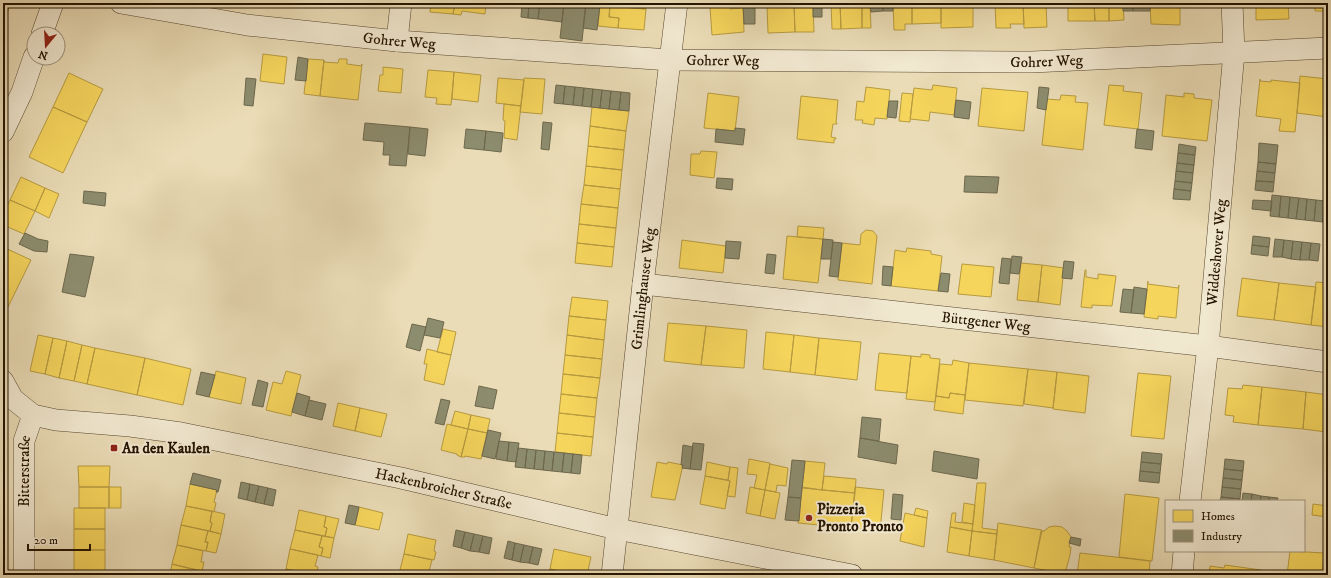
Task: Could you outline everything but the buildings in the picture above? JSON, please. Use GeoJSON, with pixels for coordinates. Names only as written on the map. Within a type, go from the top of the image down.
{"type":"FeatureCollection","features":[{"type":"Feature","properties":{"kind":"street"},"geometry":{"type":"LineString","coordinates":[[45,26],[53,3]]}},
{"type":"Feature","properties":{"kind":"street","name":"Gohrer Weg"},"geometry":{"type":"LineString","coordinates":[[121,3],[247,25],[397,41],[670,60],[1032,62],[1328,48]]}},
{"type":"Feature","properties":{"kind":"street"},"geometry":{"type":"LineString","coordinates":[[397,41],[401,3]]}},
{"type":"Feature","properties":{"kind":"street","name":"Grimlinghauser Weg"},"geometry":{"type":"LineString","coordinates":[[612,575],[643,284],[677,3]]}},
{"type":"Feature","properties":{"kind":"street","name":"Widdeshover Weg"},"geometry":{"type":"LineString","coordinates":[[1190,500],[1208,346],[1234,52],[1232,3]]}},
{"type":"Feature","properties":{"kind":"street"},"geometry":{"type":"LineString","coordinates":[[3,132],[22,92],[31,66]]}},
{"type":"Feature","properties":{"kind":"street","name":"Büttgener Weg"},"geometry":{"type":"LineString","coordinates":[[643,284],[1208,346],[1328,362]]}},
{"type":"Feature","properties":{"kind":"street","name":"Bitterstraße"},"geometry":{"type":"LineString","coordinates":[[3,380],[13,399],[32,415],[24,441],[24,575]]}},
{"type":"Feature","properties":{"kind":"street","name":"Hackenbroicher Straße"},"geometry":{"type":"LineString","coordinates":[[32,415],[56,420],[130,426],[181,433],[401,478],[617,529],[852,575]]}},
{"type":"Feature","properties":{"kind":"street"},"geometry":{"type":"LineString","coordinates":[[1182,575],[1184,552]]}},
{"type":"Feature","properties":{"kind":"place","name":"An den Kaulen"},"geometry":{"type":"Point","coordinates":[114,448]}},
{"type":"Feature","properties":{"kind":"place","name":"Pizzeria Pronto Pronto"},"geometry":{"type":"Point","coordinates":[809,518]}}]}
